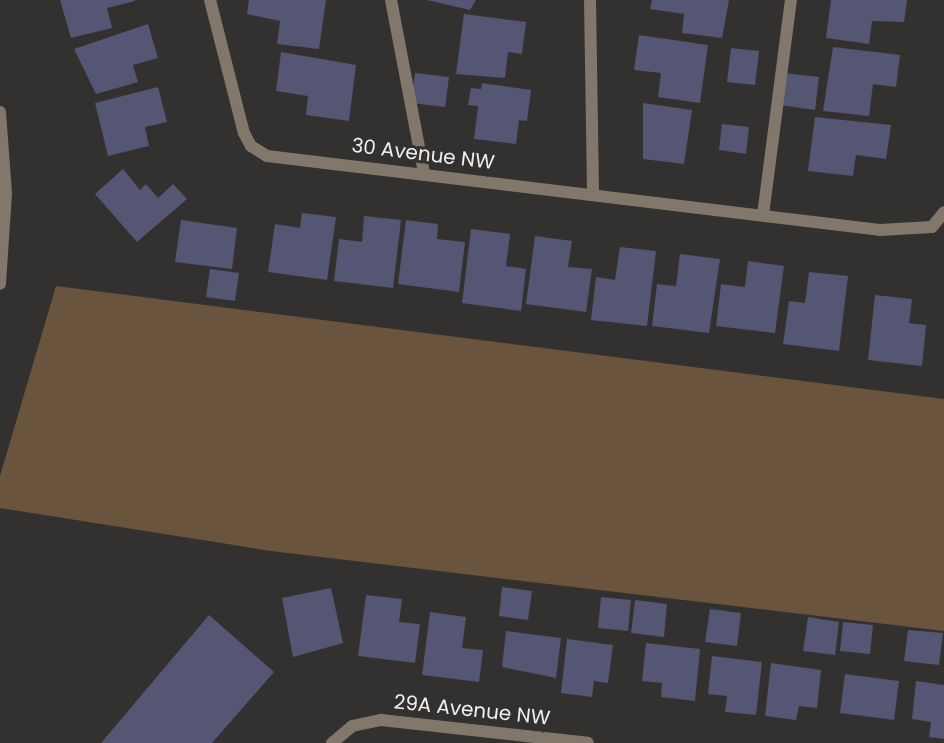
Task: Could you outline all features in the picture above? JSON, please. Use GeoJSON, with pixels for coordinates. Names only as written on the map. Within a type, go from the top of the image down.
{"type":"FeatureCollection","features":[{"type":"Feature","properties":{"kind":"street","name":"30 Avenue NW"},"geometry":{"type":"LineString","coordinates":[[210,0],[251,146],[279,158],[424,173],[899,232],[932,227],[944,212]]}},
{"type":"Feature","properties":{"kind":"street"},"geometry":{"type":"LineString","coordinates":[[391,0],[424,173]]}},
{"type":"Feature","properties":{"kind":"street"},"geometry":{"type":"LineString","coordinates":[[590,0],[593,194]]}},
{"type":"Feature","properties":{"kind":"street"},"geometry":{"type":"LineString","coordinates":[[763,215],[791,0]]}},
{"type":"Feature","properties":{"kind":"street"},"geometry":{"type":"LineString","coordinates":[[0,112],[6,193],[0,284]]}},
{"type":"Feature","properties":{"kind":"street","name":"29A Avenue NW"},"geometry":{"type":"LineString","coordinates":[[332,743],[352,726],[396,720],[588,743]]}},
{"type":"Feature","properties":{"kind":"shaded area"},"geometry":{"type":"Polygon","coordinates":[[[56,286],[944,399],[944,631],[271,551],[0,508],[0,476],[56,286]]]}},
{"type":"Feature","properties":{"kind":"building"},"geometry":{"type":"Polygon","coordinates":[[[60,0],[135,1],[107,8],[112,28],[71,38],[60,0]]]}},
{"type":"Feature","properties":{"kind":"building"},"geometry":{"type":"Polygon","coordinates":[[[249,0],[326,0],[319,49],[277,44],[280,21],[247,14],[249,0]]]}},
{"type":"Feature","properties":{"kind":"building"},"geometry":{"type":"Polygon","coordinates":[[[427,0],[476,0],[470,10],[427,0]]]}},
{"type":"Feature","properties":{"kind":"building"},"geometry":{"type":"Polygon","coordinates":[[[652,0],[729,0],[722,38],[682,33],[684,14],[650,9],[652,0]]]}},
{"type":"Feature","properties":{"kind":"building"},"geometry":{"type":"Polygon","coordinates":[[[831,0],[907,0],[904,22],[872,21],[869,44],[826,38],[831,0]]]}},
{"type":"Feature","properties":{"kind":"building"},"geometry":{"type":"Polygon","coordinates":[[[464,14],[526,22],[522,54],[508,52],[505,78],[456,74],[464,14]]]}},
{"type":"Feature","properties":{"kind":"building"},"geometry":{"type":"Polygon","coordinates":[[[148,24],[158,58],[133,65],[138,82],[96,94],[74,49],[148,24]]]}},
{"type":"Feature","properties":{"kind":"building"},"geometry":{"type":"Polygon","coordinates":[[[639,35],[708,45],[700,103],[658,97],[661,73],[634,70],[639,35]]]}},
{"type":"Feature","properties":{"kind":"building"},"geometry":{"type":"Polygon","coordinates":[[[833,47],[900,55],[896,87],[873,84],[869,116],[823,111],[833,47]]]}},
{"type":"Feature","properties":{"kind":"building"},"geometry":{"type":"Polygon","coordinates":[[[731,48],[759,51],[755,85],[727,82],[731,48]]]}},
{"type":"Feature","properties":{"kind":"building"},"geometry":{"type":"Polygon","coordinates":[[[281,52],[356,65],[349,121],[306,115],[308,96],[276,91],[281,52]]]}},
{"type":"Feature","properties":{"kind":"building"},"geometry":{"type":"Polygon","coordinates":[[[415,73],[449,77],[445,107],[411,103],[415,73]]]}},
{"type":"Feature","properties":{"kind":"building"},"geometry":{"type":"Polygon","coordinates":[[[784,73],[819,77],[815,110],[780,105],[784,73]]]}},
{"type":"Feature","properties":{"kind":"building"},"geometry":{"type":"Polygon","coordinates":[[[482,83],[531,90],[527,121],[519,120],[516,144],[474,139],[478,106],[468,105],[471,88],[481,89],[482,83]]]}},
{"type":"Feature","properties":{"kind":"building"},"geometry":{"type":"Polygon","coordinates":[[[158,87],[167,122],[145,127],[149,146],[108,156],[95,103],[158,87]]]}},
{"type":"Feature","properties":{"kind":"building"},"geometry":{"type":"Polygon","coordinates":[[[643,103],[692,110],[684,164],[643,159],[643,103]]]}},
{"type":"Feature","properties":{"kind":"building"},"geometry":{"type":"Polygon","coordinates":[[[815,117],[891,125],[886,159],[856,155],[853,176],[808,171],[815,117]]]}},
{"type":"Feature","properties":{"kind":"building"},"geometry":{"type":"Polygon","coordinates":[[[722,124],[749,127],[746,154],[719,150],[722,124]]]}},
{"type":"Feature","properties":{"kind":"building"},"geometry":{"type":"Polygon","coordinates":[[[123,169],[140,190],[146,184],[158,198],[173,184],[187,199],[137,242],[95,194],[123,169]]]}},
{"type":"Feature","properties":{"kind":"building"},"geometry":{"type":"Polygon","coordinates":[[[302,213],[336,217],[327,280],[268,272],[275,224],[300,228],[302,213]]]}},
{"type":"Feature","properties":{"kind":"building"},"geometry":{"type":"Polygon","coordinates":[[[364,216],[401,220],[393,288],[334,281],[339,239],[362,242],[364,216]]]}},
{"type":"Feature","properties":{"kind":"building"},"geometry":{"type":"Polygon","coordinates":[[[181,220],[237,228],[232,269],[175,262],[181,220]]]}},
{"type":"Feature","properties":{"kind":"building"},"geometry":{"type":"Polygon","coordinates":[[[406,220],[438,224],[437,239],[465,242],[459,292],[398,284],[406,220]]]}},
{"type":"Feature","properties":{"kind":"building"},"geometry":{"type":"Polygon","coordinates":[[[471,229],[510,234],[506,266],[526,269],[521,311],[462,303],[471,229]]]}},
{"type":"Feature","properties":{"kind":"building"},"geometry":{"type":"Polygon","coordinates":[[[535,236],[572,241],[568,267],[592,269],[586,312],[526,304],[535,236]]]}},
{"type":"Feature","properties":{"kind":"building"},"geometry":{"type":"Polygon","coordinates":[[[620,247],[656,251],[647,326],[591,320],[596,277],[615,280],[620,247]]]}},
{"type":"Feature","properties":{"kind":"building"},"geometry":{"type":"Polygon","coordinates":[[[680,254],[720,259],[709,333],[652,326],[657,284],[676,286],[680,254]]]}},
{"type":"Feature","properties":{"kind":"building"},"geometry":{"type":"Polygon","coordinates":[[[748,261],[784,266],[775,333],[716,326],[721,284],[745,287],[748,261]]]}},
{"type":"Feature","properties":{"kind":"building"},"geometry":{"type":"Polygon","coordinates":[[[210,269],[239,273],[235,301],[206,297],[210,269]]]}},
{"type":"Feature","properties":{"kind":"building"},"geometry":{"type":"Polygon","coordinates":[[[809,272],[848,276],[839,351],[783,344],[789,301],[805,303],[809,272]]]}},
{"type":"Feature","properties":{"kind":"building"},"geometry":{"type":"Polygon","coordinates":[[[875,295],[912,299],[909,323],[926,325],[922,366],[868,360],[875,295]]]}},
{"type":"Feature","properties":{"kind":"building"},"geometry":{"type":"Polygon","coordinates":[[[502,587],[532,591],[528,620],[499,616],[502,587]]]}},
{"type":"Feature","properties":{"kind":"building"},"geometry":{"type":"Polygon","coordinates":[[[331,588],[343,643],[293,657],[282,598],[331,588]]]}},
{"type":"Feature","properties":{"kind":"building"},"geometry":{"type":"Polygon","coordinates":[[[366,595],[402,599],[399,622],[420,624],[415,663],[358,656],[366,595]]]}},
{"type":"Feature","properties":{"kind":"building"},"geometry":{"type":"Polygon","coordinates":[[[601,597],[631,600],[628,631],[598,628],[601,597]]]}},
{"type":"Feature","properties":{"kind":"building"},"geometry":{"type":"Polygon","coordinates":[[[635,600],[667,604],[664,637],[631,633],[635,600]]]}},
{"type":"Feature","properties":{"kind":"building"},"geometry":{"type":"Polygon","coordinates":[[[710,609],[741,613],[737,646],[705,642],[710,609]]]}},
{"type":"Feature","properties":{"kind":"building"},"geometry":{"type":"Polygon","coordinates":[[[430,612],[466,617],[462,648],[483,650],[479,682],[422,675],[430,612]]]}},
{"type":"Feature","properties":{"kind":"building"},"geometry":{"type":"Polygon","coordinates":[[[209,615],[274,672],[212,743],[101,743],[209,615]]]}},
{"type":"Feature","properties":{"kind":"building"},"geometry":{"type":"Polygon","coordinates":[[[808,617],[839,622],[835,655],[803,651],[808,617]]]}},
{"type":"Feature","properties":{"kind":"building"},"geometry":{"type":"Polygon","coordinates":[[[843,622],[873,625],[870,654],[840,651],[843,622]]]}},
{"type":"Feature","properties":{"kind":"building"},"geometry":{"type":"Polygon","coordinates":[[[908,630],[943,633],[939,665],[904,661],[908,630]]]}},
{"type":"Feature","properties":{"kind":"building"},"geometry":{"type":"Polygon","coordinates":[[[506,631],[561,638],[556,678],[502,667],[506,631]]]}},
{"type":"Feature","properties":{"kind":"building"},"geometry":{"type":"Polygon","coordinates":[[[567,639],[613,645],[608,683],[594,681],[592,697],[561,693],[567,639]]]}},
{"type":"Feature","properties":{"kind":"building"},"geometry":{"type":"Polygon","coordinates":[[[646,643],[700,649],[695,701],[661,697],[662,683],[642,681],[646,643]]]}},
{"type":"Feature","properties":{"kind":"building"},"geometry":{"type":"Polygon","coordinates":[[[712,656],[762,662],[756,715],[725,712],[727,696],[708,694],[712,656]]]}},
{"type":"Feature","properties":{"kind":"building"},"geometry":{"type":"Polygon","coordinates":[[[771,663],[821,670],[817,708],[799,706],[796,720],[765,716],[771,663]]]}},
{"type":"Feature","properties":{"kind":"building"},"geometry":{"type":"Polygon","coordinates":[[[845,674],[899,681],[894,720],[840,713],[845,674]]]}},
{"type":"Feature","properties":{"kind":"building"},"geometry":{"type":"Polygon","coordinates":[[[916,681],[944,685],[944,739],[929,737],[931,722],[912,719],[916,681]]]}}]}
